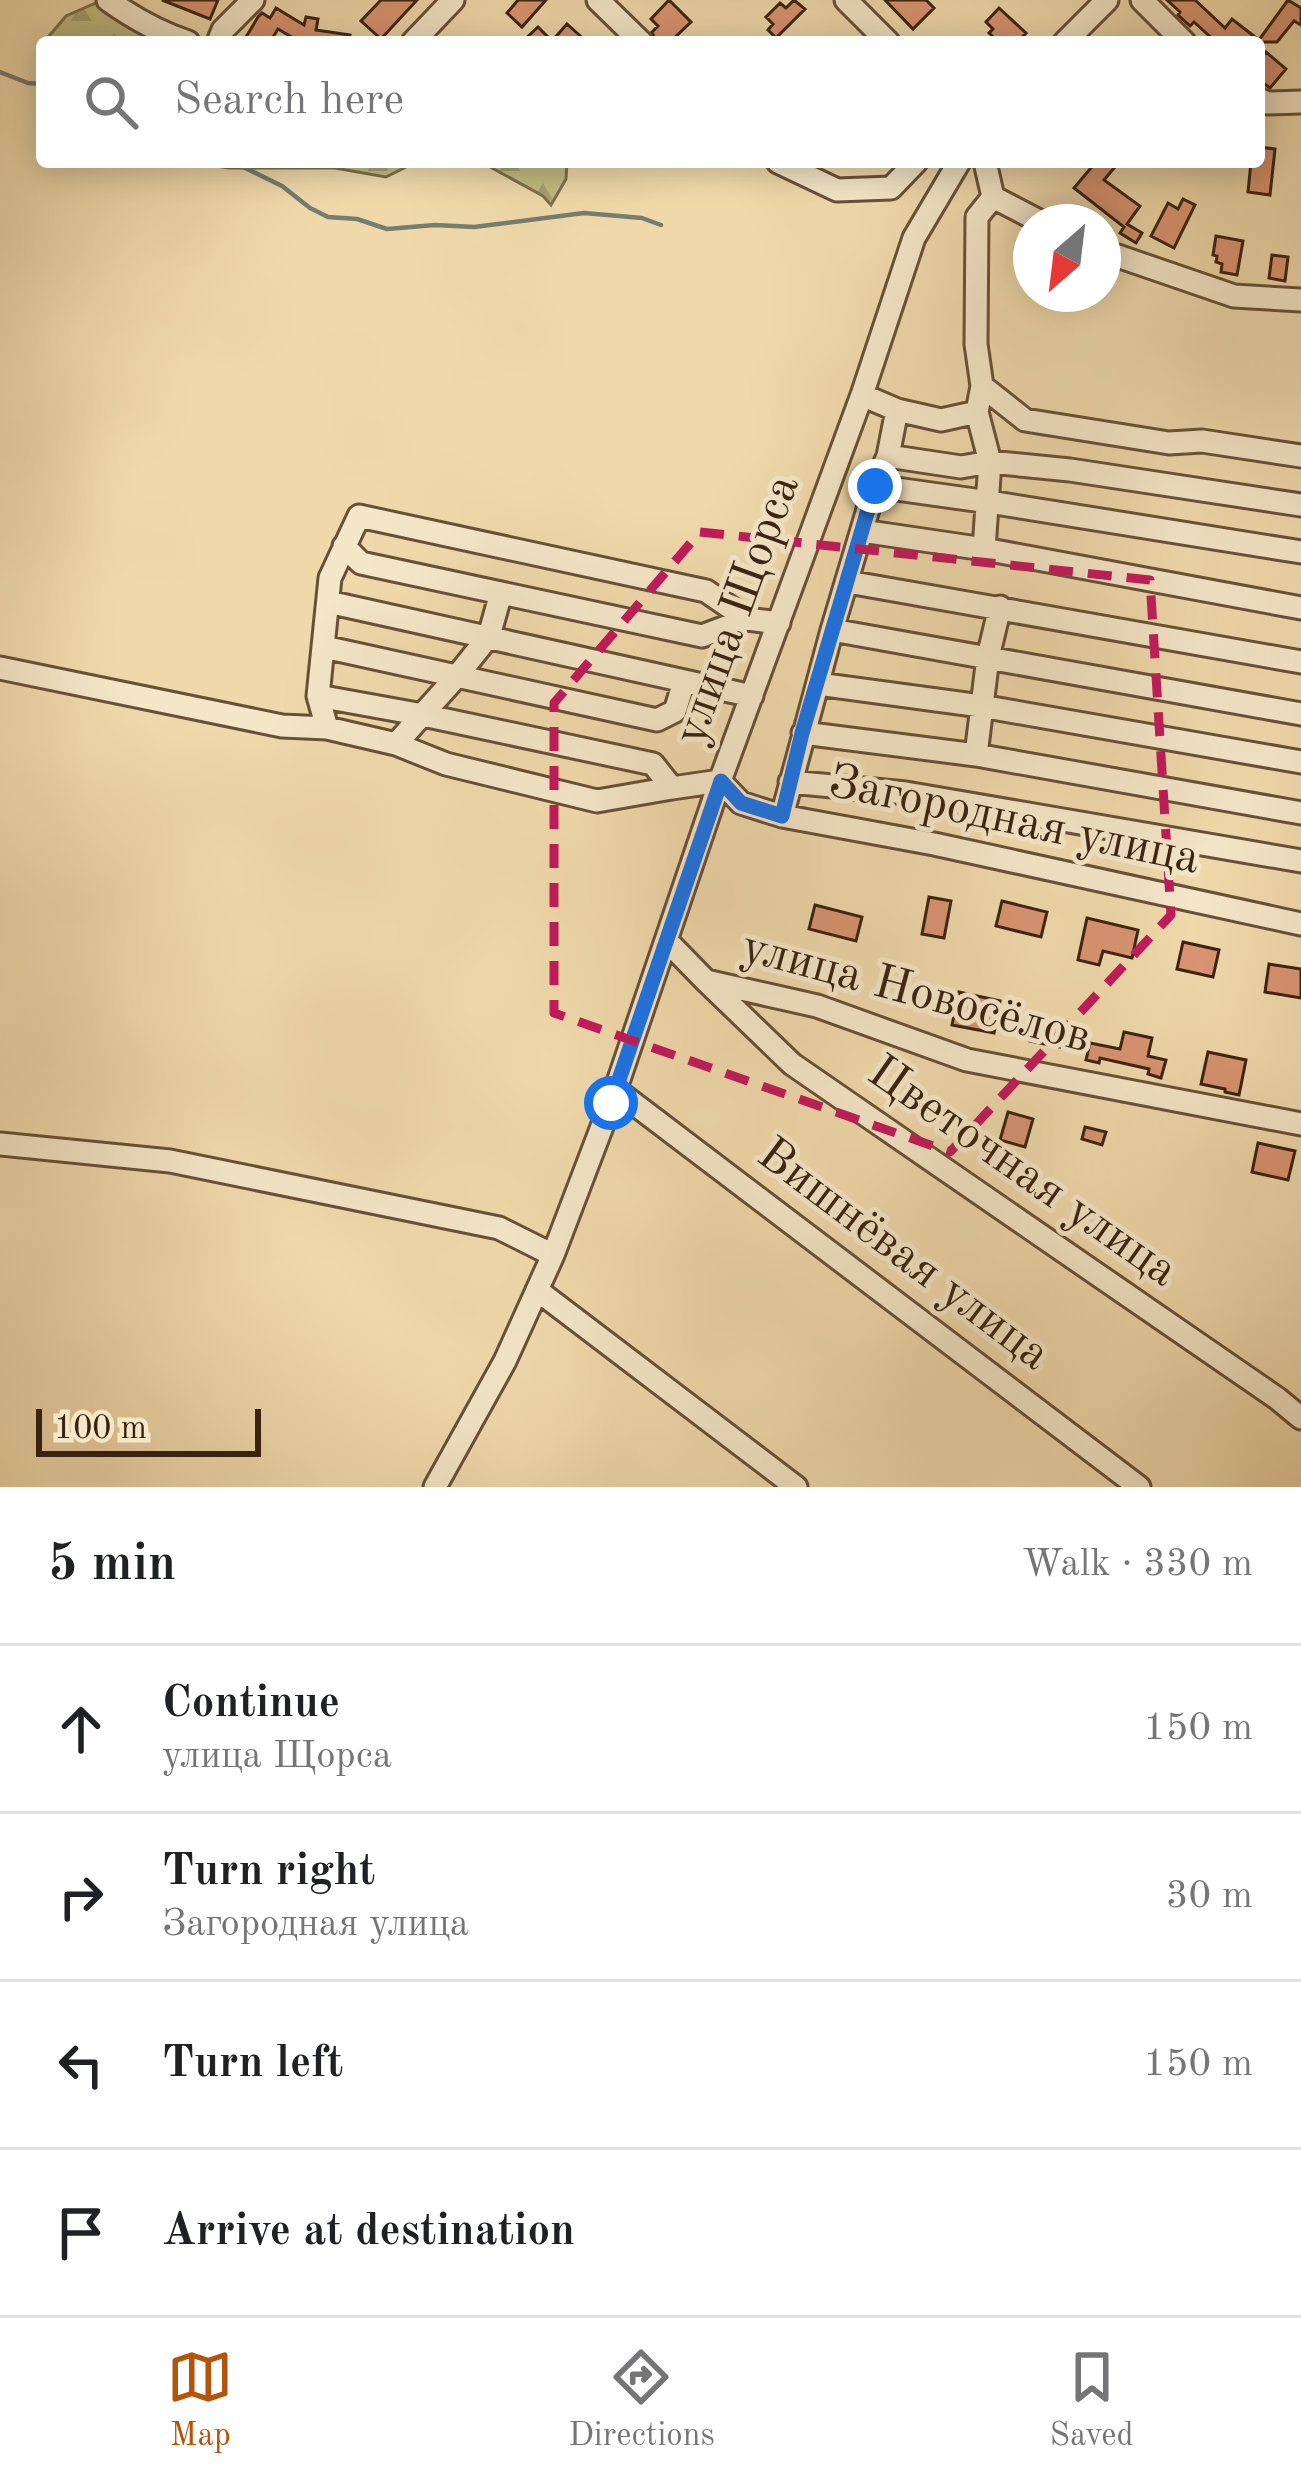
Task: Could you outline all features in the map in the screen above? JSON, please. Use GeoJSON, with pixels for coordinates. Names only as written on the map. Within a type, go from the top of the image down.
{"type":"FeatureCollection","features":[{"type":"Feature","properties":{"kind":"street"},"geometry":{"type":"LineString","coordinates":[[110,0],[168,36]]}},
{"type":"Feature","properties":{"kind":"street"},"geometry":{"type":"LineString","coordinates":[[220,36],[254,0]]}},
{"type":"Feature","properties":{"kind":"street"},"geometry":{"type":"LineString","coordinates":[[419,36],[453,0]]}},
{"type":"Feature","properties":{"kind":"street"},"geometry":{"type":"LineString","coordinates":[[598,0],[635,36]]}},
{"type":"Feature","properties":{"kind":"street"},"geometry":{"type":"LineString","coordinates":[[846,0],[882,36]]}},
{"type":"Feature","properties":{"kind":"street"},"geometry":{"type":"LineString","coordinates":[[1071,36],[1107,0]]}},
{"type":"Feature","properties":{"kind":"street"},"geometry":{"type":"LineString","coordinates":[[1142,0],[1178,36]]}},
{"type":"Feature","properties":{"kind":"street"},"geometry":{"type":"LineString","coordinates":[[1265,103],[1301,102]]}},
{"type":"Feature","properties":{"kind":"street"},"geometry":{"type":"LineString","coordinates":[[791,168],[837,190],[892,188],[910,168]]}},
{"type":"Feature","properties":{"kind":"street","name":"улица Щорса"},"geometry":{"type":"LineString","coordinates":[[444,1484],[553,1255],[616,1090],[914,238],[955,168]]}},
{"type":"Feature","properties":{"kind":"street"},"geometry":{"type":"LineString","coordinates":[[987,168],[994,197],[1013,207]]}},
{"type":"Feature","properties":{"kind":"street"},"geometry":{"type":"LineString","coordinates":[[984,549],[990,462],[977,412],[982,386],[976,344],[976,217],[994,197]]}},
{"type":"Feature","properties":{"kind":"street"},"geometry":{"type":"LineString","coordinates":[[1121,257],[1234,296],[1301,300]]}},
{"type":"Feature","properties":{"kind":"street"},"geometry":{"type":"LineString","coordinates":[[982,386],[1024,420],[1169,443],[1202,441],[1301,456]]}},
{"type":"Feature","properties":{"kind":"street"},"geometry":{"type":"LineString","coordinates":[[862,395],[897,410],[941,420],[977,412]]}},
{"type":"Feature","properties":{"kind":"street"},"geometry":{"type":"LineString","coordinates":[[782,816],[832,630],[888,456],[897,410]]}},
{"type":"Feature","properties":{"kind":"street"},"geometry":{"type":"LineString","coordinates":[[1169,443],[1173,485]]}},
{"type":"Feature","properties":{"kind":"street"},"geometry":{"type":"LineString","coordinates":[[888,456],[961,467],[990,462],[1070,470],[1301,505]]}},
{"type":"Feature","properties":{"kind":"street"},"geometry":{"type":"LineString","coordinates":[[875,486],[1301,552]]}},
{"type":"Feature","properties":{"kind":"street"},"geometry":{"type":"LineString","coordinates":[[327,728],[319,696],[331,578],[359,516],[706,591],[747,619],[779,623]]}},
{"type":"Feature","properties":{"kind":"street"},"geometry":{"type":"LineString","coordinates":[[862,531],[1301,608]]}},
{"type":"Feature","properties":{"kind":"street"},"geometry":{"type":"LineString","coordinates":[[344,546],[361,563],[702,636],[747,619]]}},
{"type":"Feature","properties":{"kind":"street"},"geometry":{"type":"LineString","coordinates":[[848,583],[1301,662]]}},
{"type":"Feature","properties":{"kind":"street"},"geometry":{"type":"LineString","coordinates":[[396,744],[488,636],[501,593]]}},
{"type":"Feature","properties":{"kind":"street"},"geometry":{"type":"LineString","coordinates":[[328,602],[752,696]]}},
{"type":"Feature","properties":{"kind":"street"},"geometry":{"type":"LineString","coordinates":[[976,755],[988,657],[1000,608]]}},
{"type":"Feature","properties":{"kind":"street"},"geometry":{"type":"LineString","coordinates":[[832,630],[1301,713]]}},
{"type":"Feature","properties":{"kind":"street"},"geometry":{"type":"LineString","coordinates":[[324,647],[657,720],[675,711],[684,682]]}},
{"type":"Feature","properties":{"kind":"street"},"geometry":{"type":"LineString","coordinates":[[0,668],[281,726],[327,728],[396,744],[446,764],[597,801],[721,781]]}},
{"type":"Feature","properties":{"kind":"street"},"geometry":{"type":"LineString","coordinates":[[818,684],[981,706],[1301,762]]}},
{"type":"Feature","properties":{"kind":"street"},"geometry":{"type":"LineString","coordinates":[[319,696],[653,764],[672,788]]}},
{"type":"Feature","properties":{"kind":"street"},"geometry":{"type":"LineString","coordinates":[[802,733],[976,755],[1301,813]]}},
{"type":"Feature","properties":{"kind":"street","name":"Загородная улица"},"geometry":{"type":"LineString","coordinates":[[721,781],[741,803],[782,816],[1301,924]]}},
{"type":"Feature","properties":{"kind":"street"},"geometry":{"type":"LineString","coordinates":[[790,782],[906,793],[1301,861]]}},
{"type":"Feature","properties":{"kind":"street","name":"улица Новосёлов"},"geometry":{"type":"LineString","coordinates":[[667,941],[706,981],[817,1006],[967,1060],[1301,1124]]}},
{"type":"Feature","properties":{"kind":"street","name":"Цветочная улица"},"geometry":{"type":"LineString","coordinates":[[706,981],[791,1064],[1301,1418]]}},
{"type":"Feature","properties":{"kind":"street","name":"Вишнёвая улица"},"geometry":{"type":"LineString","coordinates":[[616,1090],[1138,1487]]}},
{"type":"Feature","properties":{"kind":"street"},"geometry":{"type":"LineString","coordinates":[[0,1144],[170,1161],[499,1228],[553,1255]]}},
{"type":"Feature","properties":{"kind":"street"},"geometry":{"type":"LineString","coordinates":[[537,1290],[796,1487]]}},
{"type":"Feature","properties":{"kind":"street"},"geometry":{"type":"LineString","coordinates":[[1278,1400],[1301,1395]]}},
{"type":"Feature","properties":{"kind":"highlighted area"},"geometry":{"type":"Polygon","coordinates":[[[700,532],[1150,580],[1171,915],[950,1152],[554,1013],[554,703],[700,532]]]}},
{"type":"Feature","properties":{"kind":"green space"},"geometry":{"type":"Polygon","coordinates":[[[109,2],[176,36],[49,36],[66,16],[109,2]]]}},
{"type":"Feature","properties":{"kind":"green space"},"geometry":{"type":"Polygon","coordinates":[[[335,168],[404,168],[386,177],[335,168]]]}},
{"type":"Feature","properties":{"kind":"green space"},"geometry":{"type":"Polygon","coordinates":[[[492,168],[567,168],[566,179],[551,205],[492,168]]]}},
{"type":"Feature","properties":{"kind":"building"},"geometry":{"type":"Polygon","coordinates":[[[162,0],[218,0],[210,19],[162,0]]]}},
{"type":"Feature","properties":{"kind":"building"},"geometry":{"type":"Polygon","coordinates":[[[381,0],[417,0],[384,36],[361,21],[381,0]]]}},
{"type":"Feature","properties":{"kind":"building"},"geometry":{"type":"Polygon","coordinates":[[[518,0],[546,0],[522,27],[507,13],[518,0]]]}},
{"type":"Feature","properties":{"kind":"building"},"geometry":{"type":"Polygon","coordinates":[[[669,0],[691,22],[676,36],[654,36],[658,26],[651,19],[669,0]]]}},
{"type":"Feature","properties":{"kind":"building"},"geometry":{"type":"Polygon","coordinates":[[[794,0],[805,9],[774,36],[768,30],[773,24],[766,17],[780,3],[786,8],[794,0]]]}},
{"type":"Feature","properties":{"kind":"building"},"geometry":{"type":"Polygon","coordinates":[[[885,0],[926,0],[934,8],[913,29],[885,0]]]}},
{"type":"Feature","properties":{"kind":"building"},"geometry":{"type":"Polygon","coordinates":[[[1167,0],[1195,0],[1225,28],[1232,19],[1254,36],[1209,36],[1194,22],[1190,26],[1167,0]]]}},
{"type":"Feature","properties":{"kind":"building"},"geometry":{"type":"Polygon","coordinates":[[[1288,0],[1301,8],[1301,25],[1294,21],[1277,42],[1265,42],[1262,36],[1288,0]]]}},
{"type":"Feature","properties":{"kind":"building"},"geometry":{"type":"Polygon","coordinates":[[[276,8],[304,25],[306,17],[318,19],[316,30],[350,36],[290,36],[278,29],[274,36],[247,36],[262,13],[270,18],[276,8]]]}},
{"type":"Feature","properties":{"kind":"building"},"geometry":{"type":"Polygon","coordinates":[[[999,8],[1026,33],[992,36],[986,22],[999,8]]]}},
{"type":"Feature","properties":{"kind":"building"},"geometry":{"type":"Polygon","coordinates":[[[567,24],[580,36],[556,36],[567,24]]]}},
{"type":"Feature","properties":{"kind":"building"},"geometry":{"type":"Polygon","coordinates":[[[1265,53],[1286,69],[1270,88],[1265,84],[1265,53]]]}},
{"type":"Feature","properties":{"kind":"building"},"geometry":{"type":"Polygon","coordinates":[[[1265,148],[1275,149],[1270,195],[1248,192],[1250,168],[1265,168],[1265,148]]]}},
{"type":"Feature","properties":{"kind":"building"},"geometry":{"type":"Polygon","coordinates":[[[1091,168],[1114,168],[1104,180],[1140,206],[1127,224],[1142,233],[1136,243],[1121,234],[1121,204],[1095,204],[1074,188],[1091,168]]]}},
{"type":"Feature","properties":{"kind":"building"},"geometry":{"type":"Polygon","coordinates":[[[1183,199],[1195,205],[1174,248],[1151,236],[1168,203],[1178,209],[1183,199]]]}},
{"type":"Feature","properties":{"kind":"building"},"geometry":{"type":"Polygon","coordinates":[[[1216,236],[1243,241],[1237,275],[1221,272],[1222,264],[1213,255],[1216,236]]]}},
{"type":"Feature","properties":{"kind":"building"},"geometry":{"type":"Polygon","coordinates":[[[1272,255],[1288,257],[1285,281],[1269,278],[1272,255]]]}},
{"type":"Feature","properties":{"kind":"building"},"geometry":{"type":"Polygon","coordinates":[[[929,897],[951,901],[944,938],[922,934],[929,897]]]}},
{"type":"Feature","properties":{"kind":"building"},"geometry":{"type":"Polygon","coordinates":[[[1002,901],[1047,912],[1041,937],[996,926],[1002,901]]]}},
{"type":"Feature","properties":{"kind":"building"},"geometry":{"type":"Polygon","coordinates":[[[815,905],[862,917],[856,941],[809,929],[815,905]]]}},
{"type":"Feature","properties":{"kind":"building"},"geometry":{"type":"Polygon","coordinates":[[[1087,918],[1138,930],[1132,958],[1103,951],[1099,965],[1078,960],[1087,918]]]}},
{"type":"Feature","properties":{"kind":"building"},"geometry":{"type":"Polygon","coordinates":[[[1183,942],[1219,950],[1213,977],[1177,969],[1183,942]]]}},
{"type":"Feature","properties":{"kind":"building"},"geometry":{"type":"Polygon","coordinates":[[[1269,964],[1301,969],[1301,998],[1265,992],[1269,964]]]}},
{"type":"Feature","properties":{"kind":"building"},"geometry":{"type":"Polygon","coordinates":[[[959,992],[1000,1001],[994,1033],[952,1025],[959,992]]]}},
{"type":"Feature","properties":{"kind":"building"},"geometry":{"type":"Polygon","coordinates":[[[1036,1017],[1070,1024],[1065,1048],[1030,1041],[1036,1017]]]}},
{"type":"Feature","properties":{"kind":"building"},"geometry":{"type":"Polygon","coordinates":[[[1124,1032],[1152,1038],[1148,1056],[1166,1060],[1161,1078],[1148,1074],[1149,1069],[1100,1058],[1099,1063],[1086,1060],[1090,1043],[1120,1049],[1124,1032]]]}},
{"type":"Feature","properties":{"kind":"building"},"geometry":{"type":"Polygon","coordinates":[[[1208,1052],[1246,1060],[1239,1095],[1201,1084],[1208,1052]]]}},
{"type":"Feature","properties":{"kind":"building"},"geometry":{"type":"Polygon","coordinates":[[[1008,1112],[1033,1119],[1025,1147],[1000,1140],[1008,1112]]]}},
{"type":"Feature","properties":{"kind":"building"},"geometry":{"type":"Polygon","coordinates":[[[1085,1127],[1106,1132],[1102,1145],[1082,1139],[1085,1127]]]}},
{"type":"Feature","properties":{"kind":"building"},"geometry":{"type":"Polygon","coordinates":[[[1258,1143],[1295,1151],[1288,1180],[1252,1172],[1258,1143]]]}},
{"type":"Feature","properties":{"kind":"waterway"},"geometry":{"type":"LineString","coordinates":[[0,72],[36,84]]}},
{"type":"Feature","properties":{"kind":"waterway"},"geometry":{"type":"LineString","coordinates":[[245,168],[328,217],[357,219],[387,229],[474,227],[584,213],[642,218],[661,225]]}},
{"type":"Feature","properties":{"kind":"route"},"geometry":{"type":"LineString","coordinates":[[611,1103],[721,781],[741,803],[782,816],[875,486]]}}]}
